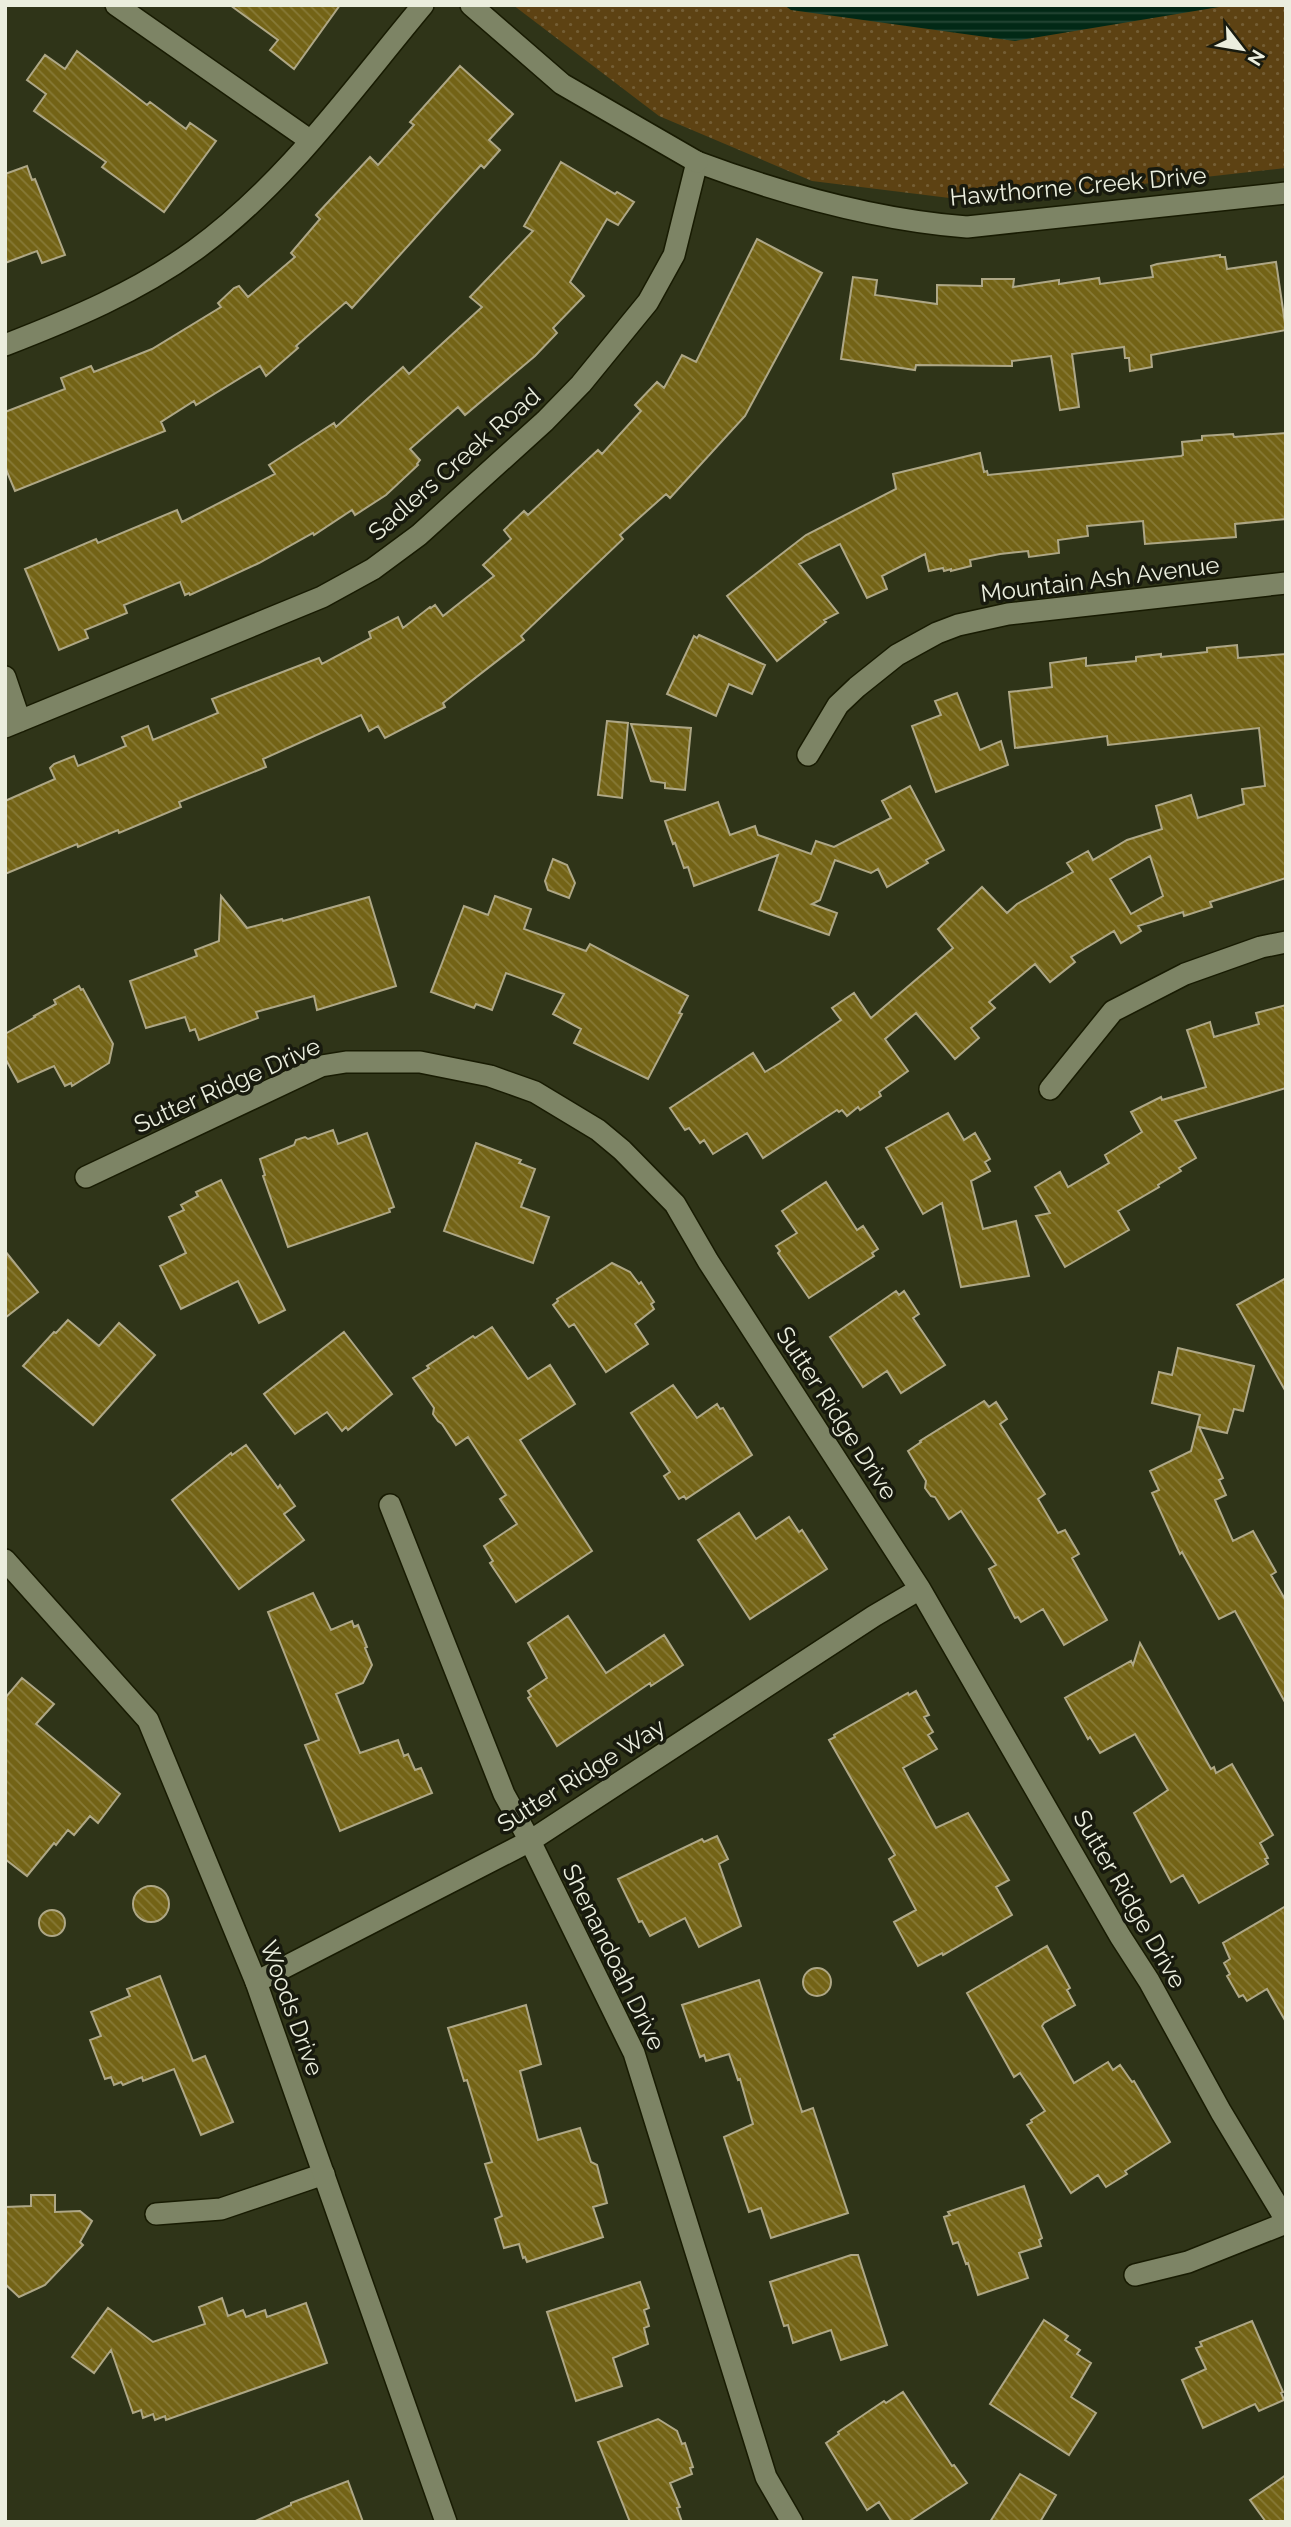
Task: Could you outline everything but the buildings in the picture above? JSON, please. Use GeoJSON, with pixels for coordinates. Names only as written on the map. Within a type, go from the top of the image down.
{"type":"FeatureCollection","features":[{"type":"Feature","properties":{"kind":"street"},"geometry":{"type":"LineString","coordinates":[[116,5],[311,141]]}},
{"type":"Feature","properties":{"kind":"street"},"geometry":{"type":"LineString","coordinates":[[5,345],[111,300],[185,256],[256,200],[311,141],[423,5]]}},
{"type":"Feature","properties":{"kind":"street","name":"Hawthorne Creek Drive"},"geometry":{"type":"LineString","coordinates":[[471,5],[562,84],[697,162],[758,185],[876,214],[922,223],[967,227],[1286,193]]}},
{"type":"Feature","properties":{"kind":"street","name":"Sadlers Creek Road"},"geometry":{"type":"LineString","coordinates":[[13,724],[322,597],[373,569],[419,535],[545,421],[581,384],[648,302],[674,255],[697,162]]}},
{"type":"Feature","properties":{"kind":"street","name":"Mountain Ash Avenue"},"geometry":{"type":"LineString","coordinates":[[808,755],[838,705],[857,687],[897,655],[958,625],[1008,614],[1286,583]]}},
{"type":"Feature","properties":{"kind":"street"},"geometry":{"type":"LineString","coordinates":[[5,677],[13,724]]}},
{"type":"Feature","properties":{"kind":"street"},"geometry":{"type":"LineString","coordinates":[[1050,1089],[1113,1011],[1185,974],[1243,953],[1286,942]]}},
{"type":"Feature","properties":{"kind":"street","name":"Sutter Ridge Drive"},"geometry":{"type":"LineString","coordinates":[[86,1177],[321,1066],[346,1062],[420,1062],[490,1076],[536,1092],[598,1130],[622,1150],[675,1204],[708,1261],[920,1589],[1286,2222]]}},
{"type":"Feature","properties":{"kind":"street","name":"Shenandoah Drive"},"geometry":{"type":"LineString","coordinates":[[390,1504],[504,1794],[634,2053],[766,2477],[792,2522]]}},
{"type":"Feature","properties":{"kind":"street","name":"Woods Drive"},"geometry":{"type":"LineString","coordinates":[[6,1563],[148,1720],[257,1982],[446,2522]]}},
{"type":"Feature","properties":{"kind":"street","name":"Sutter Ridge Way"},"geometry":{"type":"LineString","coordinates":[[257,1982],[530,1842],[874,1616],[920,1589]]}},
{"type":"Feature","properties":{"kind":"street"},"geometry":{"type":"LineString","coordinates":[[156,2214],[221,2209],[324,2174]]}},
{"type":"Feature","properties":{"kind":"street"},"geometry":{"type":"LineString","coordinates":[[1135,2275],[1188,2262],[1286,2222]]}},
{"type":"Feature","properties":{"kind":"shaded area"},"geometry":{"type":"Polygon","coordinates":[[[513,5],[1286,5],[1286,168],[982,202],[812,181],[659,116],[513,5]]]}},
{"type":"Feature","properties":{"kind":"shaded area"},"geometry":{"type":"Polygon","coordinates":[[[784,5],[1231,5],[1015,41],[791,10],[784,5]]]}}]}
